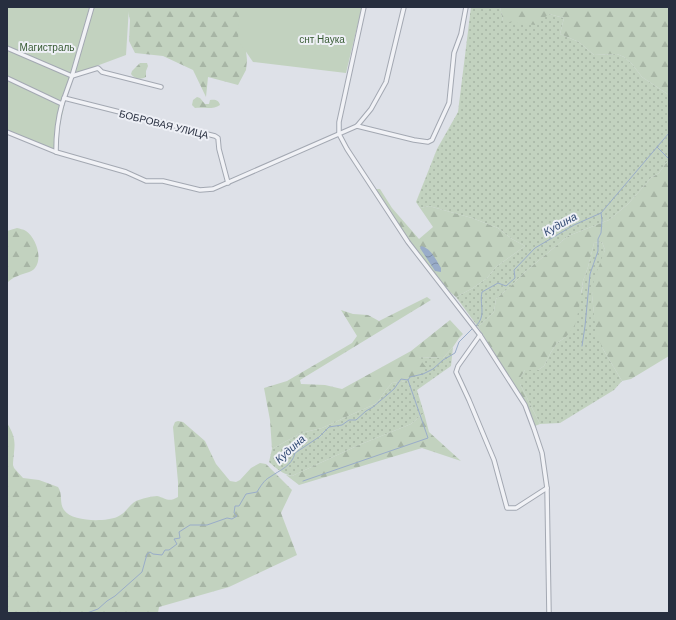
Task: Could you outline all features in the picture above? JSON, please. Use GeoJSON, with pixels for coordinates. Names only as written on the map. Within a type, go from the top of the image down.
{"type":"FeatureCollection","features":[{"type":"Feature","properties":{"kind":"street"},"geometry":{"type":"LineString","coordinates":[[56,152],[58,117],[72,76],[92,7]]}},
{"type":"Feature","properties":{"kind":"street"},"geometry":{"type":"LineString","coordinates":[[364,7],[339,122],[339,134],[347,149],[408,242],[480,335],[525,405],[542,453],[547,488],[549,613]]}},
{"type":"Feature","properties":{"kind":"street"},"geometry":{"type":"LineString","coordinates":[[7,132],[56,152],[126,172],[146,181],[163,181],[207,191],[217,188],[357,126],[371,109],[386,82],[404,7]]}},
{"type":"Feature","properties":{"kind":"street"},"geometry":{"type":"LineString","coordinates":[[357,126],[414,140],[428,142],[432,140],[449,102],[454,53],[461,34],[466,7]]}},
{"type":"Feature","properties":{"kind":"street"},"geometry":{"type":"LineString","coordinates":[[7,48],[72,76],[98,68],[102,72],[161,87]]}},
{"type":"Feature","properties":{"kind":"street"},"geometry":{"type":"LineString","coordinates":[[7,78],[62,104]]}},
{"type":"Feature","properties":{"kind":"street","name":"БОБРОВАЯ УЛИЦА"},"geometry":{"type":"LineString","coordinates":[[64,98],[215,136],[218,138],[219,149],[228,183]]}},
{"type":"Feature","properties":{"kind":"street"},"geometry":{"type":"LineString","coordinates":[[480,335],[458,366],[456,372],[494,460],[507,508],[516,508],[547,488]]}},
{"type":"Feature","properties":{"kind":"green space","name":"Магистраль"},"geometry":{"type":"Polygon","coordinates":[[[7,7],[129,7],[126,55],[75,74],[65,103],[54,151],[7,130],[7,7]]]}},
{"type":"Feature","properties":{"kind":"green space"},"geometry":{"type":"Polygon","coordinates":[[[127,7],[241,7],[247,60],[246,70],[238,85],[208,77],[206,97],[193,70],[163,56],[135,53],[129,41],[130,20],[127,7]]]}},
{"type":"Feature","properties":{"kind":"green space","name":"снт Наука"},"geometry":{"type":"Polygon","coordinates":[[[240,7],[362,7],[346,73],[253,62],[238,40],[240,7]]]}},
{"type":"Feature","properties":{"kind":"green space"},"geometry":{"type":"Polygon","coordinates":[[[471,7],[500,7],[503,21],[549,14],[564,18],[560,34],[579,42],[594,55],[617,54],[624,57],[632,64],[642,77],[669,95],[669,159],[659,173],[651,178],[628,204],[609,220],[568,236],[525,272],[496,299],[494,312],[478,327],[456,297],[473,288],[487,278],[496,267],[525,246],[512,239],[498,228],[472,218],[429,206],[420,208],[416,202],[437,149],[458,112],[471,7]]]}},
{"type":"Feature","properties":{"kind":"green space"},"geometry":{"type":"Polygon","coordinates":[[[500,7],[669,7],[669,95],[642,77],[632,64],[624,57],[617,54],[594,55],[579,42],[560,34],[564,18],[549,14],[535,25],[503,21],[500,7]]]}},
{"type":"Feature","properties":{"kind":"green space"},"geometry":{"type":"Polygon","coordinates":[[[140,63],[147,63],[148,66],[146,77],[140,79],[131,74],[140,63]]]}},
{"type":"Feature","properties":{"kind":"green space"},"geometry":{"type":"Polygon","coordinates":[[[197,97],[200,98],[205,104],[209,104],[210,100],[216,100],[220,105],[211,108],[195,108],[192,105],[193,100],[197,97]]]}},
{"type":"Feature","properties":{"kind":"green space"},"geometry":{"type":"Polygon","coordinates":[[[669,159],[669,356],[631,379],[622,381],[603,349],[596,333],[592,295],[594,279],[605,250],[602,242],[594,243],[583,281],[575,325],[566,337],[557,343],[544,366],[538,370],[525,370],[520,378],[520,384],[540,424],[535,426],[526,404],[478,327],[494,312],[496,299],[525,272],[568,236],[609,220],[628,204],[651,178],[659,173],[669,159]]]}},
{"type":"Feature","properties":{"kind":"green space"},"geometry":{"type":"Polygon","coordinates":[[[375,189],[380,189],[392,208],[419,239],[433,227],[420,208],[429,206],[472,218],[498,228],[512,239],[525,246],[496,267],[487,278],[473,288],[456,297],[450,292],[403,233],[375,189]]]}},
{"type":"Feature","properties":{"kind":"green space"},"geometry":{"type":"Polygon","coordinates":[[[17,228],[23,229],[33,238],[37,248],[38,259],[33,270],[15,277],[7,283],[7,231],[17,228]]]}},
{"type":"Feature","properties":{"kind":"green space"},"geometry":{"type":"Polygon","coordinates":[[[602,242],[605,250],[592,295],[594,313],[603,349],[622,381],[614,390],[560,423],[540,424],[520,384],[520,378],[525,370],[538,370],[544,366],[557,343],[566,337],[582,291],[583,281],[594,243],[602,242]]]}},
{"type":"Feature","properties":{"kind":"green space"},"geometry":{"type":"Polygon","coordinates":[[[427,297],[431,300],[300,380],[301,384],[325,385],[342,389],[411,351],[450,320],[463,334],[443,358],[418,357],[426,367],[414,379],[392,383],[377,403],[322,428],[301,433],[272,449],[270,420],[264,388],[287,381],[352,343],[357,336],[341,310],[353,314],[368,315],[379,321],[427,297]]]}},
{"type":"Feature","properties":{"kind":"green space"},"geometry":{"type":"Polygon","coordinates":[[[453,347],[451,366],[417,390],[424,413],[411,424],[359,445],[292,476],[277,469],[269,462],[272,449],[301,433],[322,428],[377,403],[392,383],[406,381],[418,357],[443,358],[453,347]]]}},
{"type":"Feature","properties":{"kind":"green space"},"geometry":{"type":"Polygon","coordinates":[[[424,413],[429,432],[461,461],[422,448],[299,485],[286,475],[292,476],[359,445],[411,424],[424,413]]]}},
{"type":"Feature","properties":{"kind":"green space"},"geometry":{"type":"Polygon","coordinates":[[[175,422],[183,422],[205,441],[216,464],[230,481],[236,482],[240,480],[251,468],[260,463],[266,464],[292,490],[281,513],[297,555],[229,587],[159,607],[158,613],[7,613],[7,423],[14,439],[13,465],[23,478],[39,480],[58,487],[64,510],[68,514],[81,519],[105,520],[112,519],[122,514],[140,499],[157,496],[167,500],[172,500],[178,497],[173,427],[175,422]]]}},
{"type":"Feature","properties":{"kind":"water"},"geometry":{"type":"Polygon","coordinates":[[[421,246],[428,249],[433,255],[441,268],[441,272],[435,271],[420,248],[421,246]]]}},
{"type":"Feature","properties":{"kind":"waterway","name":"Кудина"},"geometry":{"type":"LineString","coordinates":[[476,326],[482,314],[482,292],[498,283],[506,286],[515,278],[514,270],[535,248],[574,225],[601,213],[669,133]]}},
{"type":"Feature","properties":{"kind":"waterway"},"geometry":{"type":"LineString","coordinates":[[657,147],[669,159]]}},
{"type":"Feature","properties":{"kind":"waterway"},"geometry":{"type":"LineString","coordinates":[[582,346],[590,274],[598,251],[598,239],[601,233],[601,213]]}},
{"type":"Feature","properties":{"kind":"waterway","name":"Кудина"},"geometry":{"type":"LineString","coordinates":[[87,613],[98,609],[142,572],[147,554],[150,552],[153,554],[162,555],[165,550],[169,550],[177,544],[174,539],[180,538],[179,532],[190,525],[207,525],[227,518],[232,519],[237,516],[234,513],[235,506],[239,506],[246,494],[257,492],[266,480],[282,470],[291,461],[295,453],[319,437],[329,427],[342,425],[349,420],[356,420],[394,389],[401,379],[408,380],[410,377],[423,374],[433,369],[443,360],[455,353],[459,342],[472,329]]}},
{"type":"Feature","properties":{"kind":"waterway"},"geometry":{"type":"LineString","coordinates":[[303,481],[428,438],[408,380]]}}]}
